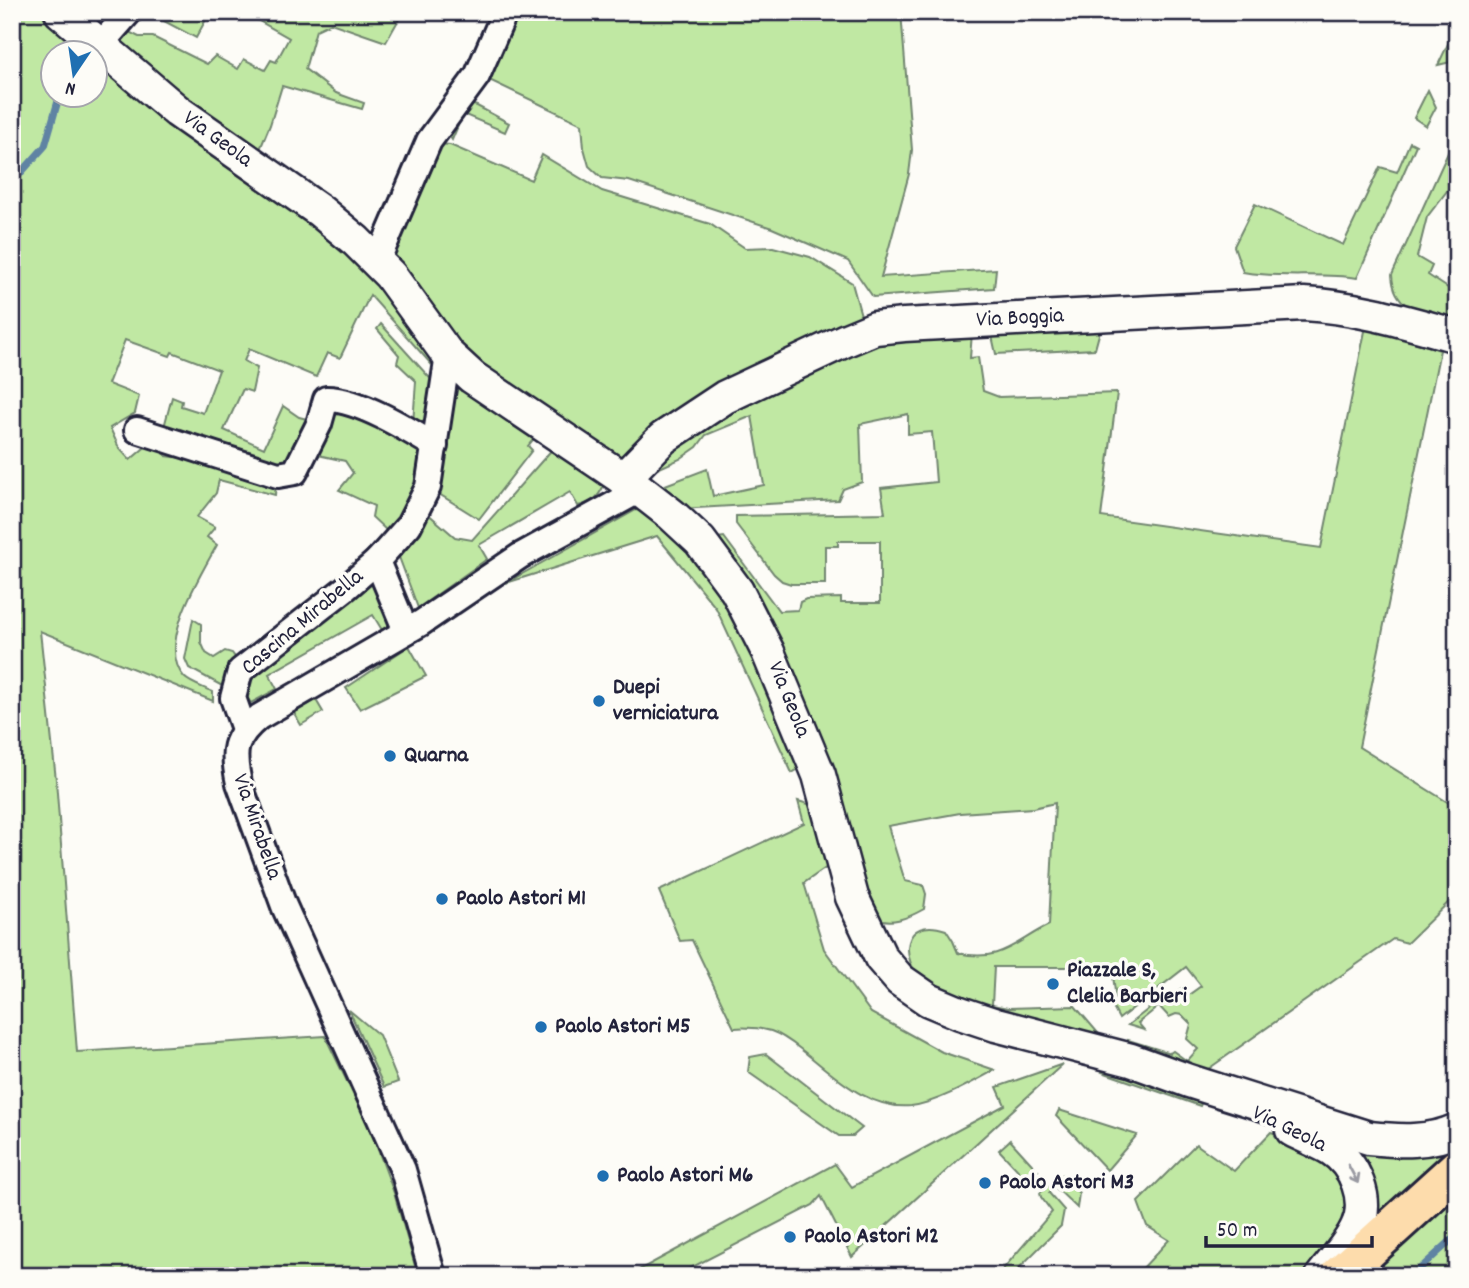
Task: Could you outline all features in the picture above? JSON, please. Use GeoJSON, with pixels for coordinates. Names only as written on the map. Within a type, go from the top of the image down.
{"type":"FeatureCollection","features":[{"type":"Feature","properties":{"kind":"main road"},"geometry":{"type":"LineString","coordinates":[[1339,1276],[1457,1169]]}},
{"type":"Feature","properties":{"kind":"street"},"geometry":{"type":"LineString","coordinates":[[80,28],[129,12]]}},
{"type":"Feature","properties":{"kind":"street"},"geometry":{"type":"LineString","coordinates":[[377,262],[429,141],[477,76],[505,12]]}},
{"type":"Feature","properties":{"kind":"street","name":"Via Geola"},"geometry":{"type":"LineString","coordinates":[[80,28],[177,111],[320,211],[356,241],[398,286],[447,355],[472,377],[632,485],[700,541],[737,591],[768,652],[819,775],[852,897],[881,958],[900,980],[929,1000],[960,1013],[1131,1060],[1189,1082],[1369,1138],[1423,1140],[1457,1130]]}},
{"type":"Feature","properties":{"kind":"street","name":"Via Boggia"},"geometry":{"type":"LineString","coordinates":[[632,485],[663,439],[725,397],[875,328],[1304,304],[1340,306],[1376,313],[1457,337]]}},
{"type":"Feature","properties":{"kind":"street","name":"Cascina Mirabella"},"geometry":{"type":"LineString","coordinates":[[244,729],[233,698],[240,671],[346,588],[377,561],[409,525],[428,486],[447,355]]}},
{"type":"Feature","properties":{"kind":"street"},"geometry":{"type":"LineString","coordinates":[[137,430],[278,475],[295,472],[319,424],[326,399],[340,399],[409,430],[435,446]]}},
{"type":"Feature","properties":{"kind":"street"},"geometry":{"type":"LineString","coordinates":[[244,729],[259,717],[406,631],[632,485]]}},
{"type":"Feature","properties":{"kind":"street","name":"Cascina Mirabella"},"geometry":{"type":"LineString","coordinates":[[377,561],[406,631]]}},
{"type":"Feature","properties":{"kind":"street","name":"Via Mirabella"},"geometry":{"type":"LineString","coordinates":[[244,729],[236,744],[234,762],[239,783],[284,906],[403,1170],[433,1276]]}},
{"type":"Feature","properties":{"kind":"street","name":"Via Geola"},"geometry":{"type":"LineString","coordinates":[[1189,1082],[1332,1150],[1348,1164],[1359,1184],[1359,1224],[1322,1276]]}},
{"type":"Feature","properties":{"kind":"green space"},"geometry":{"type":"Polygon","coordinates":[[[12,12],[40,12],[74,38],[38,38],[38,108],[108,108],[108,65],[350,248],[438,357],[431,364],[370,295],[340,358],[327,353],[316,377],[249,349],[244,361],[257,368],[252,392],[243,389],[224,430],[264,448],[283,406],[299,417],[311,420],[287,465],[164,427],[172,397],[182,401],[181,406],[203,413],[219,370],[172,352],[170,356],[125,340],[108,384],[139,396],[135,413],[110,428],[119,448],[130,460],[150,443],[158,445],[166,456],[182,458],[193,455],[276,483],[275,495],[219,480],[216,493],[197,517],[215,527],[207,537],[217,545],[184,611],[175,647],[177,663],[184,677],[213,692],[213,701],[40,631],[56,780],[77,1052],[325,1036],[371,1131],[394,1193],[418,1276],[12,1276],[12,12]]]}},
{"type":"Feature","properties":{"kind":"green space"},"geometry":{"type":"Polygon","coordinates":[[[147,12],[210,12],[196,38],[147,12]]]}},
{"type":"Feature","properties":{"kind":"green space"},"geometry":{"type":"Polygon","coordinates":[[[243,12],[403,12],[386,42],[331,23],[316,30],[305,69],[336,93],[364,103],[362,109],[282,86],[256,159],[115,43],[125,30],[139,37],[153,37],[207,64],[215,56],[238,69],[244,59],[265,70],[271,60],[276,62],[289,38],[243,12]]]}},
{"type":"Feature","properties":{"kind":"green space"},"geometry":{"type":"Polygon","coordinates":[[[514,12],[901,12],[912,150],[909,174],[881,277],[996,269],[994,288],[873,297],[848,261],[772,228],[629,181],[602,178],[589,166],[582,124],[485,78],[514,12]]]}},
{"type":"Feature","properties":{"kind":"green space"},"geometry":{"type":"Polygon","coordinates":[[[1457,25],[1455,61],[1438,65],[1457,25]]]}},
{"type":"Feature","properties":{"kind":"green space"},"geometry":{"type":"Polygon","coordinates":[[[1428,90],[1436,107],[1426,126],[1414,118],[1428,90]]]}},
{"type":"Feature","properties":{"kind":"green space"},"geometry":{"type":"Polygon","coordinates":[[[466,103],[509,123],[505,132],[463,114],[452,140],[446,131],[466,103]]]}},
{"type":"Feature","properties":{"kind":"green space"},"geometry":{"type":"Polygon","coordinates":[[[1457,133],[1457,178],[1427,217],[1417,257],[1432,266],[1428,275],[1457,294],[1457,322],[1424,313],[1406,304],[1394,288],[1392,275],[1457,133]]]}},
{"type":"Feature","properties":{"kind":"green space"},"geometry":{"type":"Polygon","coordinates":[[[1410,142],[1416,145],[1357,278],[1243,272],[1234,246],[1255,204],[1343,245],[1380,167],[1397,172],[1410,142]]]}},
{"type":"Feature","properties":{"kind":"green space"},"geometry":{"type":"Polygon","coordinates":[[[439,144],[450,145],[531,180],[542,155],[602,191],[710,224],[745,248],[773,247],[810,257],[852,283],[862,319],[621,464],[457,352],[388,256],[439,144]]]}},
{"type":"Feature","properties":{"kind":"green space"},"geometry":{"type":"Polygon","coordinates":[[[381,324],[438,387],[430,434],[413,424],[416,381],[397,363],[399,355],[377,329],[381,324]]]}},
{"type":"Feature","properties":{"kind":"green space"},"geometry":{"type":"Polygon","coordinates":[[[1366,326],[1440,350],[1359,747],[1457,808],[1457,894],[1407,943],[1393,939],[1204,1072],[1126,1043],[1128,1040],[1170,1053],[1173,1051],[1187,1061],[1198,1049],[1187,1039],[1191,1024],[1182,1015],[1169,1017],[1159,1006],[1138,1023],[1144,1030],[1128,1025],[1156,1003],[1159,1005],[1182,988],[1187,996],[1201,986],[1186,967],[1119,1019],[1111,1004],[1116,1000],[1112,967],[994,967],[992,1005],[1008,1008],[1075,1006],[1098,1033],[1089,1037],[1006,1013],[925,983],[916,974],[908,952],[913,934],[920,929],[931,927],[946,930],[958,953],[985,955],[1006,949],[1049,925],[1055,803],[1033,808],[960,813],[888,826],[905,881],[923,885],[926,894],[924,909],[898,920],[886,921],[873,917],[717,538],[724,537],[779,611],[798,610],[800,602],[806,599],[841,598],[841,603],[880,603],[880,541],[838,541],[838,546],[825,546],[825,584],[791,584],[774,574],[736,524],[736,516],[885,513],[881,488],[936,482],[932,432],[908,434],[908,414],[860,424],[862,482],[843,489],[838,500],[679,509],[660,487],[707,469],[713,496],[764,485],[752,416],[706,435],[697,447],[680,459],[648,471],[679,434],[875,339],[972,333],[970,358],[978,357],[983,391],[999,397],[1117,393],[1101,517],[1321,548],[1366,326]]]}},
{"type":"Feature","properties":{"kind":"green space"},"geometry":{"type":"Polygon","coordinates":[[[1101,327],[1095,349],[996,354],[992,336],[1101,327]]]}},
{"type":"Feature","properties":{"kind":"green space"},"geometry":{"type":"Polygon","coordinates":[[[449,373],[536,436],[528,446],[532,450],[479,519],[431,489],[449,373]]]}},
{"type":"Feature","properties":{"kind":"green space"},"geometry":{"type":"Polygon","coordinates":[[[335,407],[351,410],[420,448],[424,455],[423,477],[414,498],[401,518],[387,531],[372,517],[374,506],[339,490],[353,473],[345,461],[318,455],[335,407]]]}},
{"type":"Feature","properties":{"kind":"green space"},"geometry":{"type":"Polygon","coordinates":[[[556,445],[604,485],[597,497],[578,506],[570,492],[479,545],[487,559],[418,608],[396,549],[427,513],[455,537],[472,540],[556,445]]]}},
{"type":"Feature","properties":{"kind":"green space"},"geometry":{"type":"Polygon","coordinates":[[[636,510],[652,513],[729,594],[803,766],[792,773],[716,608],[657,536],[506,583],[636,510]]]}},
{"type":"Feature","properties":{"kind":"green space"},"geometry":{"type":"Polygon","coordinates":[[[369,579],[392,624],[382,630],[373,615],[269,674],[277,689],[251,703],[248,699],[246,678],[369,579]]]}},
{"type":"Feature","properties":{"kind":"green space"},"geometry":{"type":"Polygon","coordinates":[[[193,619],[201,624],[201,642],[206,653],[214,658],[225,651],[232,653],[237,660],[226,688],[189,668],[185,659],[193,619]]]}},
{"type":"Feature","properties":{"kind":"green space"},"geometry":{"type":"Polygon","coordinates":[[[409,646],[426,676],[360,709],[346,688],[409,646]]]}},
{"type":"Feature","properties":{"kind":"green space"},"geometry":{"type":"Polygon","coordinates":[[[316,700],[323,712],[301,725],[294,713],[316,700]]]}},
{"type":"Feature","properties":{"kind":"green space"},"geometry":{"type":"Polygon","coordinates":[[[798,801],[812,805],[827,867],[804,883],[824,949],[871,1013],[942,1052],[995,1070],[932,1101],[911,1106],[895,1106],[866,1097],[792,1043],[771,1031],[734,1028],[692,940],[680,941],[659,891],[804,823],[798,801]]]}},
{"type":"Feature","properties":{"kind":"green space"},"geometry":{"type":"Polygon","coordinates":[[[349,1010],[379,1035],[398,1082],[384,1087],[349,1010]]]}},
{"type":"Feature","properties":{"kind":"green space"},"geometry":{"type":"Polygon","coordinates":[[[766,1054],[862,1128],[853,1136],[839,1136],[748,1072],[750,1057],[766,1054]]]}},
{"type":"Feature","properties":{"kind":"green space"},"geometry":{"type":"Polygon","coordinates":[[[1110,1060],[1203,1099],[1200,1106],[1102,1072],[1110,1060]]]}},
{"type":"Feature","properties":{"kind":"green space"},"geometry":{"type":"Polygon","coordinates":[[[1063,1064],[852,1257],[821,1196],[813,1205],[675,1276],[628,1276],[835,1164],[852,1187],[1005,1105],[997,1087],[1063,1064]]]}},
{"type":"Feature","properties":{"kind":"green space"},"geometry":{"type":"Polygon","coordinates":[[[1059,1110],[1137,1135],[1107,1170],[1056,1116],[1059,1110]]]}},
{"type":"Feature","properties":{"kind":"green space"},"geometry":{"type":"Polygon","coordinates":[[[1271,1132],[1301,1143],[1344,1178],[1348,1224],[1331,1247],[1304,1276],[1147,1276],[1141,1270],[1169,1240],[1147,1226],[1138,1202],[1196,1144],[1234,1171],[1271,1132]]]}},
{"type":"Feature","properties":{"kind":"green space"},"geometry":{"type":"Polygon","coordinates":[[[1457,1138],[1457,1150],[1362,1242],[1334,1142],[1457,1138]]]}},
{"type":"Feature","properties":{"kind":"green space"},"geometry":{"type":"Polygon","coordinates":[[[1010,1140],[1038,1171],[1028,1181],[999,1150],[1010,1140]]]}},
{"type":"Feature","properties":{"kind":"green space"},"geometry":{"type":"Polygon","coordinates":[[[1062,1175],[1079,1193],[1077,1208],[1052,1184],[1062,1175]]]}},
{"type":"Feature","properties":{"kind":"green space"},"geometry":{"type":"Polygon","coordinates":[[[1048,1185],[1052,1189],[1049,1193],[1064,1210],[1061,1226],[1011,1276],[1003,1269],[1052,1212],[1040,1193],[1048,1185]]]}},
{"type":"Feature","properties":{"kind":"green space"},"geometry":{"type":"Polygon","coordinates":[[[1457,1188],[1457,1276],[1359,1276],[1457,1188]]]}},
{"type":"Feature","properties":{"kind":"waterway"},"geometry":{"type":"LineString","coordinates":[[12,183],[45,146],[56,108]]}},
{"type":"Feature","properties":{"kind":"waterway"},"geometry":{"type":"LineString","coordinates":[[1412,1276],[1457,1235]]}},
{"type":"Feature","properties":{"kind":"place","name":"Duepi verniciatura"},"geometry":{"type":"Point","coordinates":[599,701]}},
{"type":"Feature","properties":{"kind":"place","name":"Quarna"},"geometry":{"type":"Point","coordinates":[390,756]}},
{"type":"Feature","properties":{"kind":"place","name":"Paolo Astori M1"},"geometry":{"type":"Point","coordinates":[442,899]}},
{"type":"Feature","properties":{"kind":"place","name":"Piazzale S, Clelia Barbieri"},"geometry":{"type":"Point","coordinates":[1053,984]}},
{"type":"Feature","properties":{"kind":"place","name":"Paolo Astori M5"},"geometry":{"type":"Point","coordinates":[541,1027]}},
{"type":"Feature","properties":{"kind":"place","name":"Paolo Astori M6"},"geometry":{"type":"Point","coordinates":[603,1176]}},
{"type":"Feature","properties":{"kind":"place","name":"Paolo Astori M3"},"geometry":{"type":"Point","coordinates":[985,1183]}},
{"type":"Feature","properties":{"kind":"place","name":"Paolo Astori M2"},"geometry":{"type":"Point","coordinates":[790,1237]}}]}
